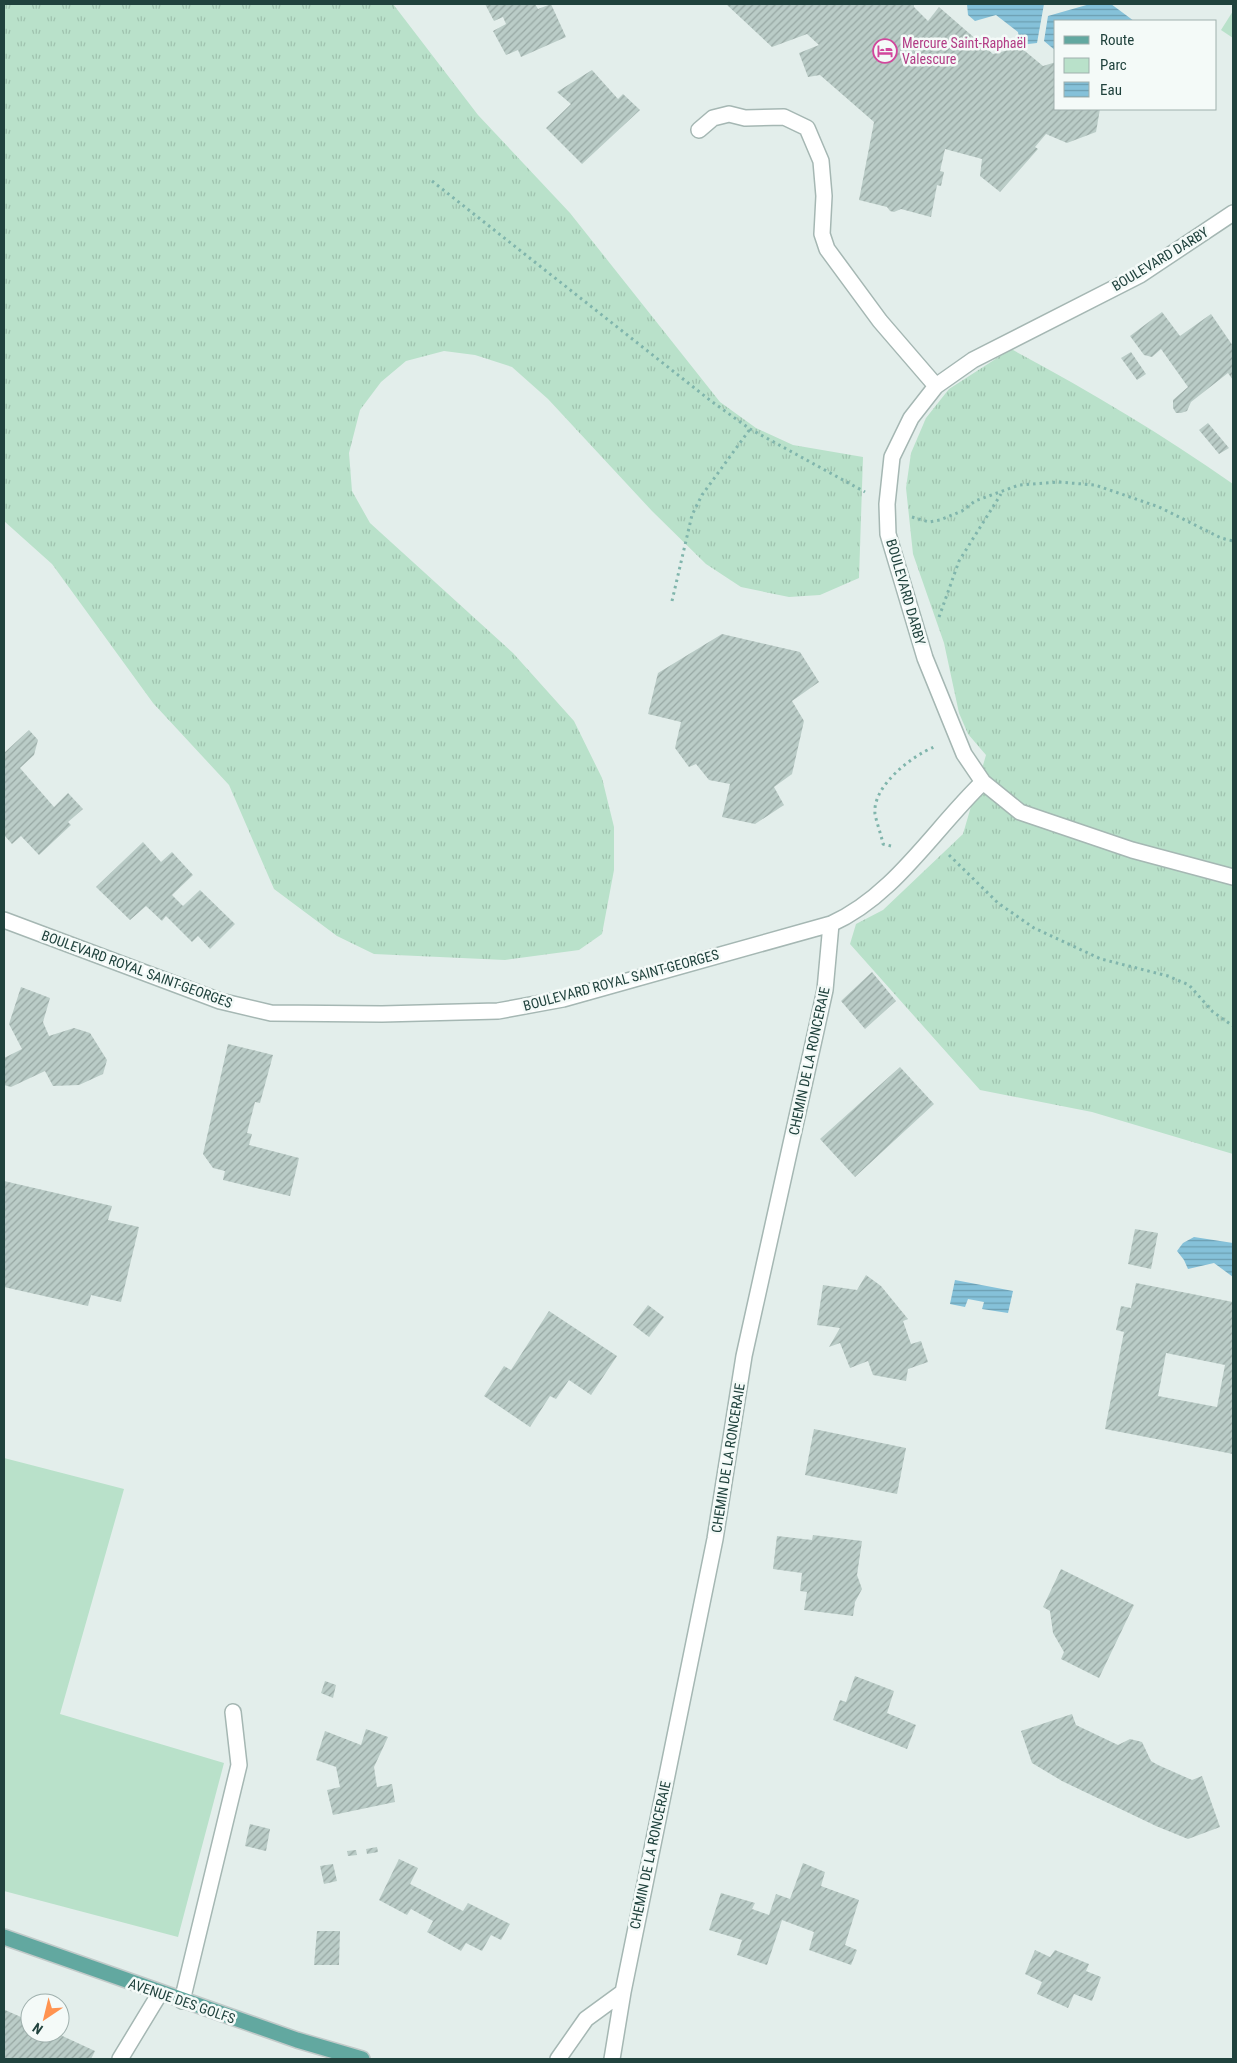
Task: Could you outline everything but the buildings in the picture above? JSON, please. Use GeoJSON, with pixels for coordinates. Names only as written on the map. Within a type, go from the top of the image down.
{"type":"FeatureCollection","features":[{"type":"Feature","properties":{"kind":"main road","name":"AVENUE DES GOLFS"},"geometry":{"type":"LineString","coordinates":[[4,1937],[296,2040],[362,2059]]}},
{"type":"Feature","properties":{"kind":"street"},"geometry":{"type":"LineString","coordinates":[[699,130],[713,118],[729,114],[745,118],[784,116],[807,128],[821,161],[824,196],[822,234],[827,249],[880,321],[936,386]]}},
{"type":"Feature","properties":{"kind":"street","name":"BOULEVARD DARBY"},"geometry":{"type":"LineString","coordinates":[[1233,213],[1140,275],[973,360],[936,386],[911,418],[892,457],[887,504],[888,534],[925,658],[964,754],[983,782],[1020,812],[1132,850],[1233,877]]}},
{"type":"Feature","properties":{"kind":"street","name":"BOULEVARD ROYAL SAINT-GEORGES"},"geometry":{"type":"LineString","coordinates":[[4,920],[220,1001],[270,1013],[382,1014],[498,1011],[563,999],[831,924],[853,914],[876,897],[983,782]]}},
{"type":"Feature","properties":{"kind":"street","name":"CHEMIN DE LA RONCERAIE"},"geometry":{"type":"LineString","coordinates":[[612,2059],[623,1992],[715,1539],[744,1356],[824,990],[831,924]]}},
{"type":"Feature","properties":{"kind":"street"},"geometry":{"type":"LineString","coordinates":[[182,2001],[239,1765],[233,1712]]}},
{"type":"Feature","properties":{"kind":"street"},"geometry":{"type":"LineString","coordinates":[[558,2059],[586,2019],[623,1992]]}},
{"type":"Feature","properties":{"kind":"street"},"geometry":{"type":"LineString","coordinates":[[120,2059],[160,1993]]}},
{"type":"Feature","properties":{"kind":"path"},"geometry":{"type":"LineString","coordinates":[[432,181],[638,346],[750,428],[908,517],[930,522],[940,520],[962,511],[975,501],[1002,493],[1019,485],[1058,482],[1094,485],[1159,508],[1221,538],[1233,541]]}},
{"type":"Feature","properties":{"kind":"path"},"geometry":{"type":"LineString","coordinates":[[672,601],[692,515],[702,495],[750,428]]}},
{"type":"Feature","properties":{"kind":"path"},"geometry":{"type":"LineString","coordinates":[[925,658],[959,561],[1002,493]]}},
{"type":"Feature","properties":{"kind":"path"},"geometry":{"type":"LineString","coordinates":[[899,848],[884,844],[875,812],[879,793],[897,772],[917,754],[957,736]]}},
{"type":"Feature","properties":{"kind":"path"},"geometry":{"type":"LineString","coordinates":[[945,851],[998,903],[1034,928],[1100,959],[1168,976],[1189,985],[1213,1012],[1233,1026]]}},
{"type":"Feature","properties":{"kind":"green space"},"geometry":{"type":"Polygon","coordinates":[[[4,4],[393,4],[478,115],[570,213],[720,402],[756,428],[793,445],[863,457],[859,578],[820,595],[789,597],[741,587],[706,564],[652,511],[548,399],[512,367],[475,355],[444,351],[406,361],[381,382],[360,410],[349,453],[352,491],[370,523],[513,653],[574,721],[602,778],[614,827],[614,870],[602,934],[579,950],[505,960],[374,954],[337,936],[274,889],[229,785],[153,703],[52,564],[4,521],[4,4]]]}},
{"type":"Feature","properties":{"kind":"green space"},"geometry":{"type":"Polygon","coordinates":[[[1233,11],[1233,38],[1221,30],[1233,11]]]}},
{"type":"Feature","properties":{"kind":"green space"},"geometry":{"type":"Polygon","coordinates":[[[1011,349],[1124,413],[1233,484],[1233,1154],[1092,1112],[980,1090],[850,944],[856,924],[883,910],[963,834],[986,755],[968,734],[959,713],[944,643],[913,554],[906,488],[911,453],[926,418],[949,389],[1011,349]]]}},
{"type":"Feature","properties":{"kind":"green space"},"geometry":{"type":"Polygon","coordinates":[[[4,1458],[124,1489],[60,1714],[224,1763],[178,1937],[4,1891],[4,1458]]]}},
{"type":"Feature","properties":{"kind":"water"},"geometry":{"type":"Polygon","coordinates":[[[967,4],[1044,4],[1037,43],[1020,45],[1018,32],[996,15],[975,21],[968,15],[967,4]]]}},
{"type":"Feature","properties":{"kind":"water"},"geometry":{"type":"Polygon","coordinates":[[[1090,4],[1111,4],[1133,20],[1054,20],[1054,49],[1044,41],[1048,16],[1090,4]]]}},
{"type":"Feature","properties":{"kind":"water"},"geometry":{"type":"Polygon","coordinates":[[[1194,1237],[1233,1243],[1233,1277],[1214,1263],[1188,1269],[1177,1251],[1183,1243],[1194,1237]]]}},
{"type":"Feature","properties":{"kind":"water"},"geometry":{"type":"Polygon","coordinates":[[[955,1280],[1013,1291],[1008,1313],[982,1309],[984,1302],[968,1299],[965,1307],[950,1304],[955,1280]]]}},
{"type":"Feature","properties":{"kind":"place","name":"Mercure Saint-Raphaël Valescure"},"geometry":{"type":"Point","coordinates":[885,51]}}]}
